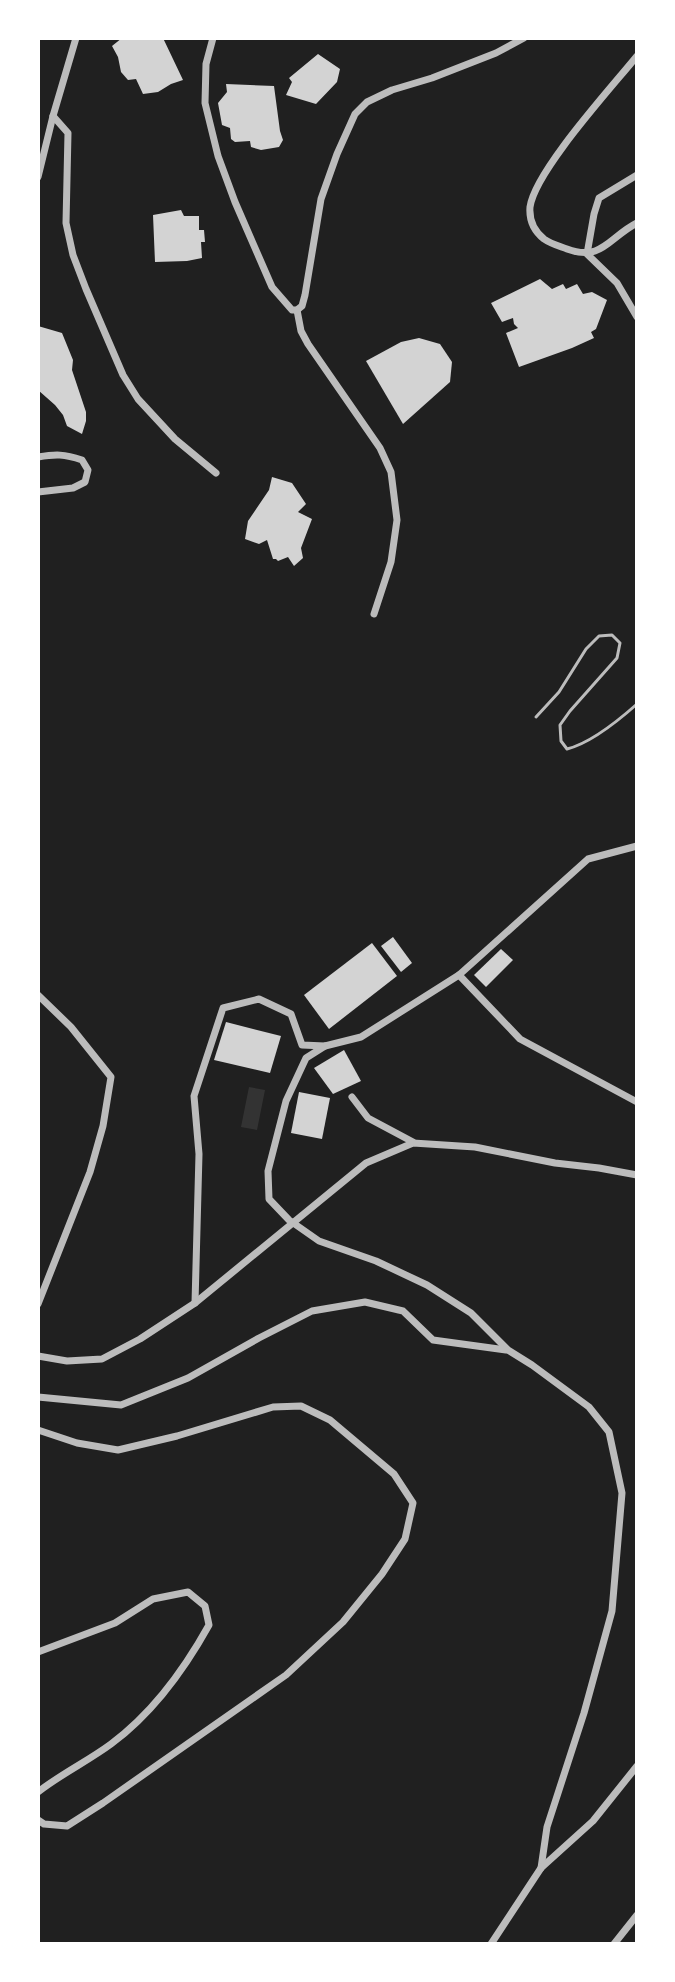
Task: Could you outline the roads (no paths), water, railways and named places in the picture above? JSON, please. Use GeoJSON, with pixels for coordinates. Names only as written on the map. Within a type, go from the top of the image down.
{"type":"FeatureCollection","features":[{"type":"Feature","properties":{"kind":"street"},"geometry":{"type":"LineString","coordinates":[[38,177],[76,38]]}},
{"type":"Feature","properties":{"kind":"street"},"geometry":{"type":"LineString","coordinates":[[213,38],[206,64],[205,103],[218,156],[272,287],[292,310],[302,306],[321,199],[355,114],[367,102],[392,90],[483,58],[524,38]]}},
{"type":"Feature","properties":{"kind":"street"},"geometry":{"type":"LineString","coordinates":[[637,56],[566,144],[540,181],[531,204],[533,227],[539,236],[549,243],[587,254],[617,283],[637,317]]}},
{"type":"Feature","properties":{"kind":"street"},"geometry":{"type":"LineString","coordinates":[[53,116],[68,133],[66,223],[73,255],[123,375],[138,399],[175,439],[216,473]]}},
{"type":"Feature","properties":{"kind":"street"},"geometry":{"type":"LineString","coordinates":[[587,254],[599,198],[637,175]]}},
{"type":"Feature","properties":{"kind":"street"},"geometry":{"type":"LineString","coordinates":[[587,254],[602,249],[637,223]]}},
{"type":"Feature","properties":{"kind":"street"},"geometry":{"type":"LineString","coordinates":[[297,310],[301,331],[308,344],[380,448],[391,472],[397,520],[391,562],[374,614]]}},
{"type":"Feature","properties":{"kind":"street"},"geometry":{"type":"LineString","coordinates":[[38,457],[57,454],[71,456],[82,460],[88,470],[85,482],[73,488],[38,492]]}},
{"type":"Feature","properties":{"kind":"street"},"geometry":{"type":"LineString","coordinates":[[195,1303],[199,1154],[194,1096],[223,1008],[259,999],[291,1014],[302,1045],[325,1046],[361,1037],[459,975],[588,859],[637,846]]}},
{"type":"Feature","properties":{"kind":"street"},"geometry":{"type":"LineString","coordinates":[[459,975],[520,1039],[637,1102]]}},
{"type":"Feature","properties":{"kind":"street"},"geometry":{"type":"LineString","coordinates":[[38,995],[71,1027],[111,1077],[103,1126],[90,1172],[38,1304]]}},
{"type":"Feature","properties":{"kind":"street"},"geometry":{"type":"LineString","coordinates":[[325,1046],[306,1058],[286,1101],[268,1171],[269,1199],[289,1220],[319,1241],[376,1261],[427,1285],[471,1313],[508,1350],[589,1407],[609,1432],[622,1493],[612,1611],[584,1713],[547,1827],[541,1868]]}},
{"type":"Feature","properties":{"kind":"street"},"geometry":{"type":"LineString","coordinates":[[352,1097],[368,1118],[413,1143],[475,1147],[637,1175]]}},
{"type":"Feature","properties":{"kind":"street"},"geometry":{"type":"LineString","coordinates":[[38,1356],[67,1361],[102,1359],[140,1339],[195,1303],[366,1163],[413,1143]]}},
{"type":"Feature","properties":{"kind":"street"},"geometry":{"type":"LineString","coordinates":[[38,1397],[121,1405],[188,1378],[312,1311],[365,1302],[403,1311],[433,1340],[508,1350]]}},
{"type":"Feature","properties":{"kind":"street"},"geometry":{"type":"LineString","coordinates":[[38,1430],[77,1443],[118,1450],[273,1407],[301,1406],[330,1420],[394,1474],[413,1503],[405,1539],[382,1574],[343,1622],[286,1675],[67,1826],[44,1824],[38,1820]]}},
{"type":"Feature","properties":{"kind":"street"},"geometry":{"type":"LineString","coordinates":[[38,1652],[115,1623],[153,1599],[188,1592],[205,1606],[209,1625],[190,1659],[148,1712],[111,1744],[38,1792]]}},
{"type":"Feature","properties":{"kind":"street"},"geometry":{"type":"LineString","coordinates":[[491,1944],[541,1868],[593,1821],[637,1766]]}},
{"type":"Feature","properties":{"kind":"street"},"geometry":{"type":"LineString","coordinates":[[614,1944],[637,1915]]}},
{"type":"Feature","properties":{"kind":"lane"},"geometry":{"type":"LineString","coordinates":[[536,717],[559,692],[586,649],[599,636],[612,635],[620,643],[617,658],[560,725],[561,741],[567,749],[580,746],[637,704]]}}]}
